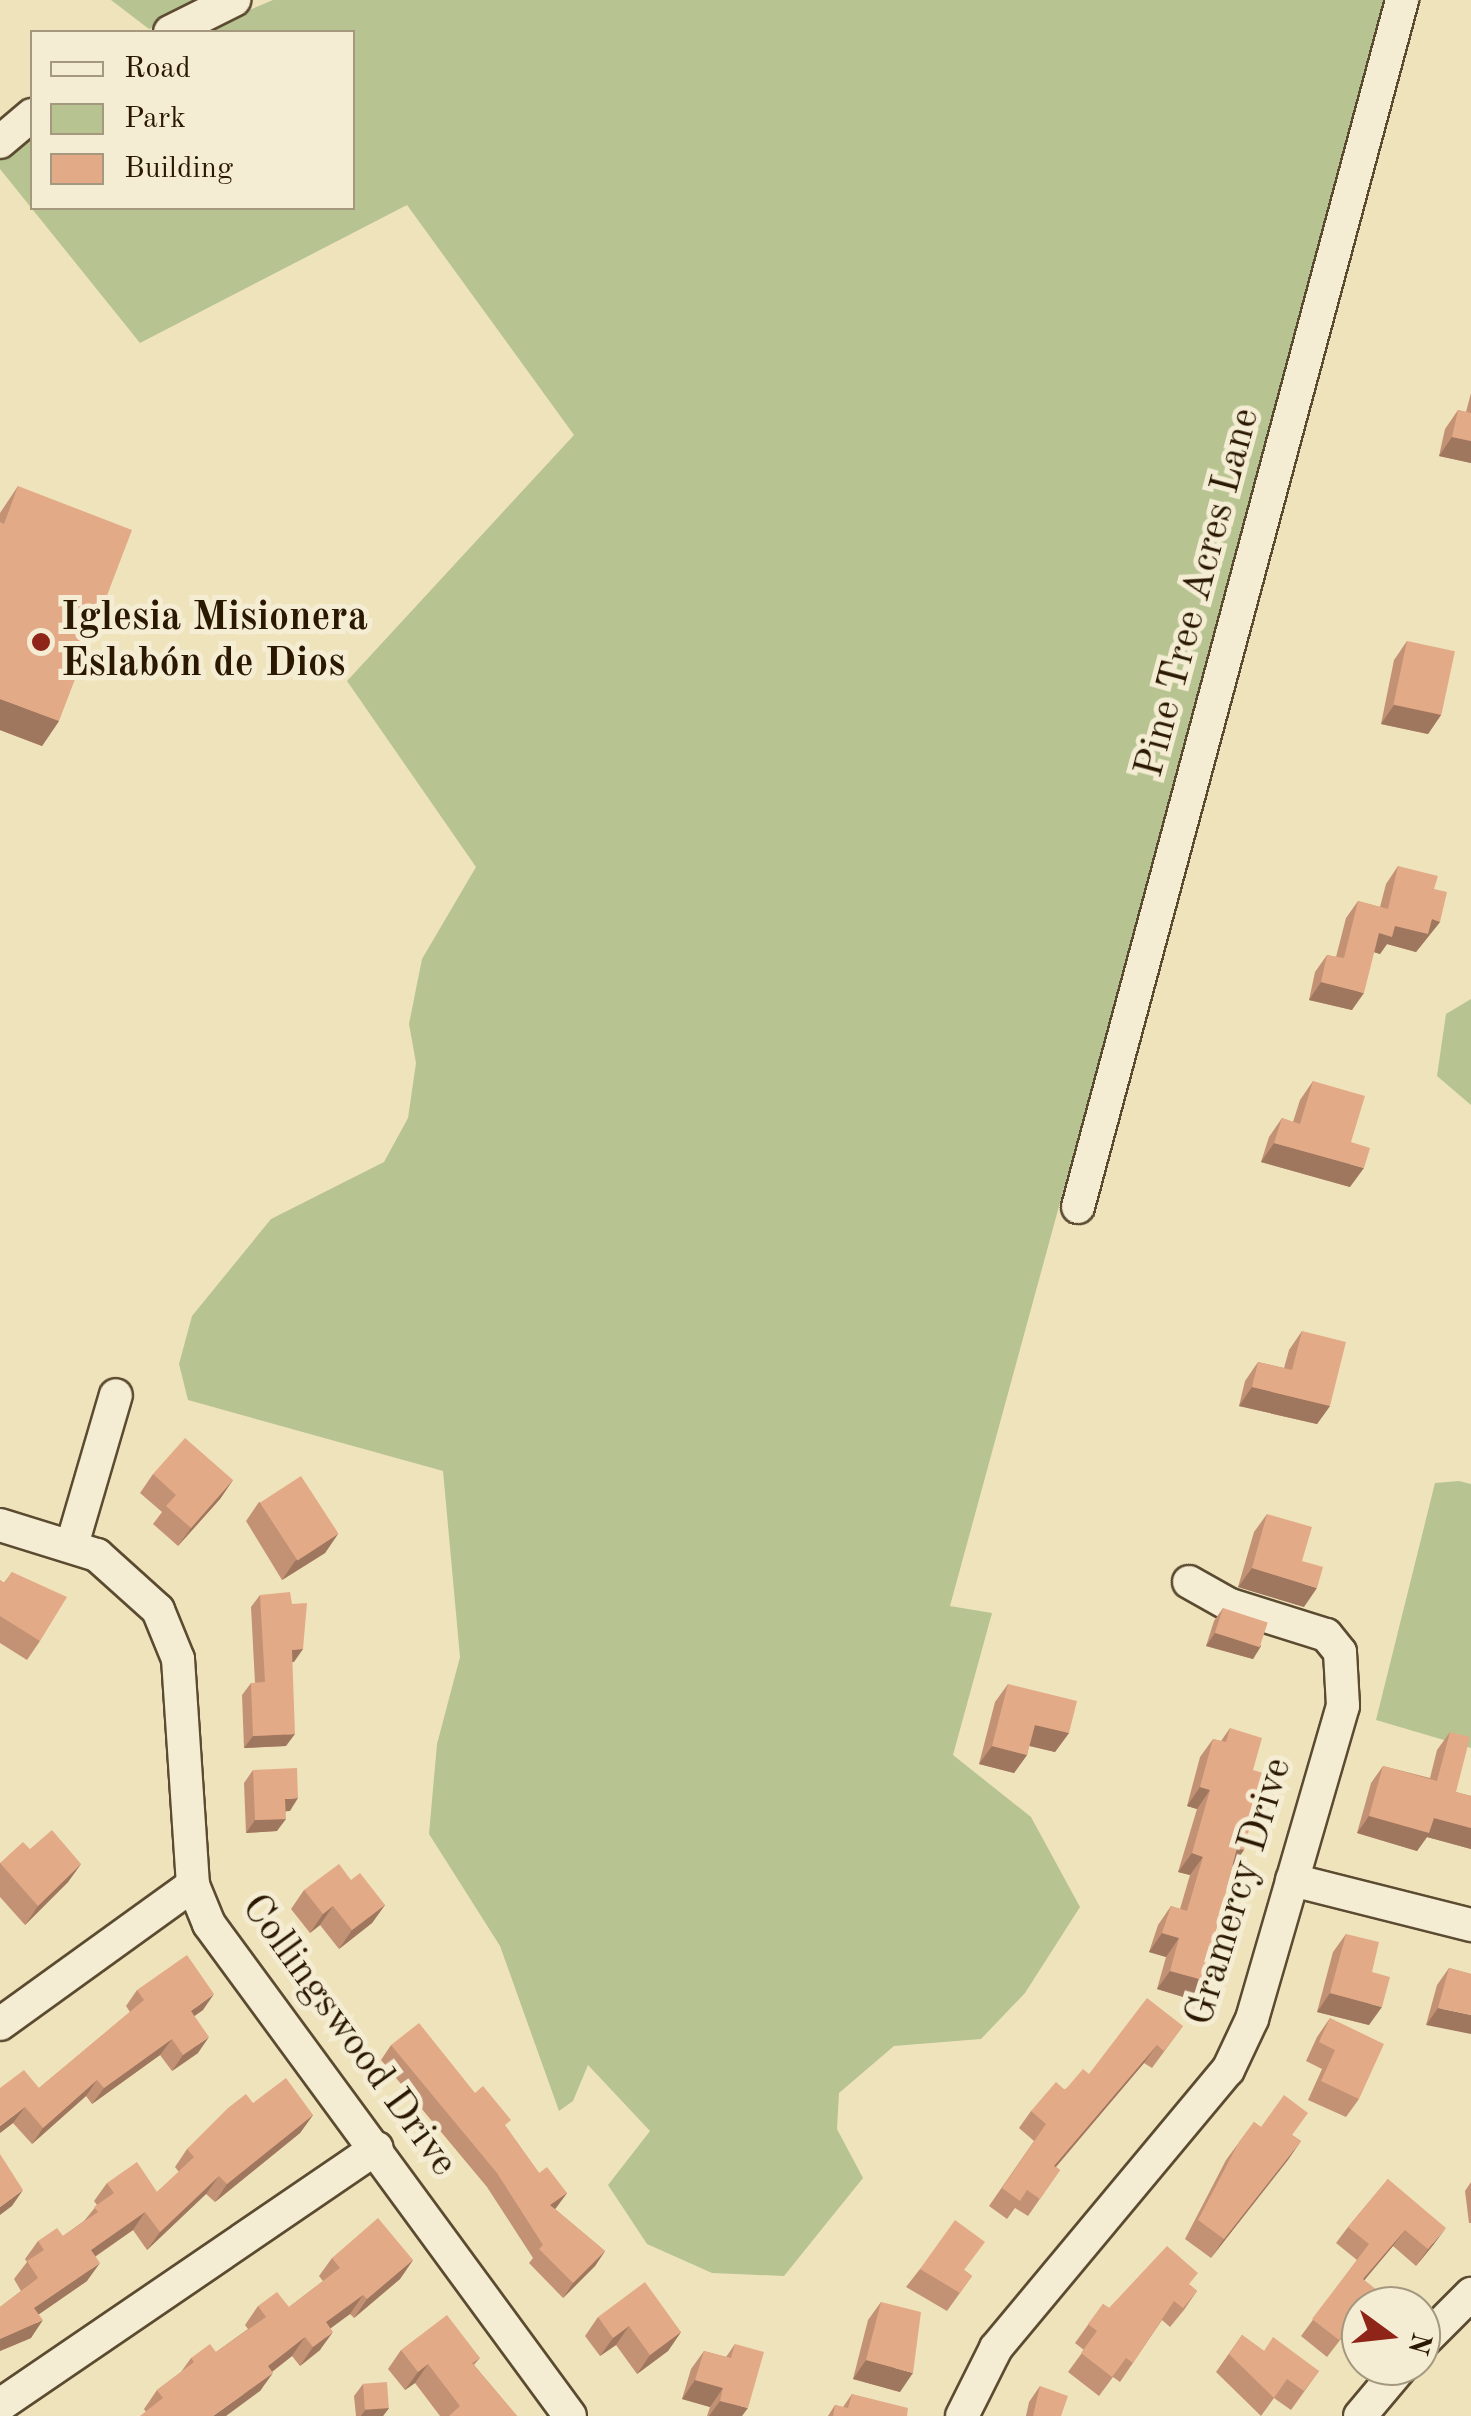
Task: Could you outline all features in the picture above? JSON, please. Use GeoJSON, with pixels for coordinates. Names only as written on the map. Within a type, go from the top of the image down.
{"type":"FeatureCollection","features":[{"type":"Feature","properties":{"kind":"street"},"geometry":{"type":"LineString","coordinates":[[174,30],[234,0]]}},
{"type":"Feature","properties":{"kind":"street","name":"Pine Tree Acres Lane"},"geometry":{"type":"LineString","coordinates":[[1078,1207],[1402,0]]}},
{"type":"Feature","properties":{"kind":"street"},"geometry":{"type":"LineString","coordinates":[[0,142],[30,117]]}},
{"type":"Feature","properties":{"kind":"street"},"geometry":{"type":"LineString","coordinates":[[72,1545],[116,1394]]}},
{"type":"Feature","properties":{"kind":"street","name":"Collingswood Drive"},"geometry":{"type":"LineString","coordinates":[[0,1525],[72,1545],[130,1578],[158,1610],[178,1659],[193,1885],[209,1924],[570,2416]]}},
{"type":"Feature","properties":{"kind":"street","name":"Gramercy Drive"},"geometry":{"type":"LineString","coordinates":[[962,2416],[996,2348],[1228,2070],[1252,2019],[1343,1706],[1340,1652],[1326,1635],[1230,1605],[1189,1582]]}},
{"type":"Feature","properties":{"kind":"street"},"geometry":{"type":"LineString","coordinates":[[1292,1880],[1471,1925]]}},
{"type":"Feature","properties":{"kind":"street"},"geometry":{"type":"LineString","coordinates":[[0,2024],[193,1885]]}},
{"type":"Feature","properties":{"kind":"street"},"geometry":{"type":"LineString","coordinates":[[0,2406],[377,2148]]}},
{"type":"Feature","properties":{"kind":"street"},"geometry":{"type":"LineString","coordinates":[[1441,2324],[1471,2294]]}},
{"type":"Feature","properties":{"kind":"street"},"geometry":{"type":"LineString","coordinates":[[1360,2416],[1385,2386]]}},
{"type":"Feature","properties":{"kind":"green space"},"geometry":{"type":"Polygon","coordinates":[[[111,0],[206,0],[149,29],[111,0]]]}},
{"type":"Feature","properties":{"kind":"green space"},"geometry":{"type":"Polygon","coordinates":[[[273,0],[1388,0],[950,1606],[992,1613],[953,1755],[1031,1817],[1080,1907],[1025,1993],[981,2039],[894,2046],[839,2093],[837,2129],[863,2178],[784,2276],[712,2273],[647,2244],[608,2185],[650,2131],[588,2065],[573,2101],[559,2111],[500,1946],[429,1834],[437,1744],[460,1657],[443,1471],[188,1400],[179,1364],[192,1316],[271,1219],[384,1162],[408,1118],[416,1063],[409,1024],[422,959],[476,867],[347,681],[574,435],[407,205],[140,343],[33,210],[355,210],[355,30],[202,30],[273,0]]]}},
{"type":"Feature","properties":{"kind":"green space"},"geometry":{"type":"Polygon","coordinates":[[[30,134],[30,206],[0,169],[0,159],[30,134]]]}},
{"type":"Feature","properties":{"kind":"green space"},"geometry":{"type":"Polygon","coordinates":[[[1471,999],[1471,1105],[1437,1076],[1446,1014],[1471,999]]]}},
{"type":"Feature","properties":{"kind":"green space"},"geometry":{"type":"Polygon","coordinates":[[[1435,1483],[1471,1484],[1471,1748],[1376,1720],[1435,1483]]]}},
{"type":"Feature","properties":{"kind":"building"},"geometry":{"type":"Polygon","coordinates":[[[1458,410],[1471,413],[1471,441],[1452,437],[1458,410]]]}},
{"type":"Feature","properties":{"kind":"building","name":"Iglesia Misionera Eslabón de Dios"},"geometry":{"type":"Polygon","coordinates":[[[18,486],[132,530],[59,721],[0,699],[0,522],[4,524],[18,486]]]}},
{"type":"Feature","properties":{"kind":"building"},"geometry":{"type":"Polygon","coordinates":[[[1407,641],[1455,651],[1441,715],[1393,705],[1407,641]]]}},
{"type":"Feature","properties":{"kind":"building"},"geometry":{"type":"Polygon","coordinates":[[[1398,866],[1438,876],[1434,889],[1447,892],[1440,922],[1432,919],[1428,934],[1395,926],[1392,937],[1379,933],[1364,993],[1321,982],[1327,955],[1344,958],[1358,901],[1388,909],[1398,866]]]}},
{"type":"Feature","properties":{"kind":"building"},"geometry":{"type":"Polygon","coordinates":[[[1313,1081],[1365,1096],[1351,1142],[1370,1148],[1364,1168],[1274,1143],[1282,1118],[1300,1124],[1313,1081]]]}},
{"type":"Feature","properties":{"kind":"building"},"geometry":{"type":"Polygon","coordinates":[[[1302,1331],[1346,1342],[1330,1406],[1252,1387],[1258,1362],[1292,1370],[1302,1331]]]}},
{"type":"Feature","properties":{"kind":"building"},"geometry":{"type":"Polygon","coordinates":[[[185,1438],[233,1480],[191,1528],[166,1506],[176,1495],[153,1474],[185,1438]]]}},
{"type":"Feature","properties":{"kind":"building"},"geometry":{"type":"Polygon","coordinates":[[[301,1476],[339,1534],[297,1561],[260,1503],[301,1476]]]}},
{"type":"Feature","properties":{"kind":"building"},"geometry":{"type":"Polygon","coordinates":[[[1267,1514],[1312,1527],[1302,1561],[1323,1567],[1317,1588],[1252,1568],[1267,1514]]]}},
{"type":"Feature","properties":{"kind":"building"},"geometry":{"type":"Polygon","coordinates":[[[12,1572],[67,1597],[40,1641],[0,1616],[0,1580],[5,1583],[12,1572]]]}},
{"type":"Feature","properties":{"kind":"building"},"geometry":{"type":"Polygon","coordinates":[[[290,1592],[292,1604],[307,1603],[303,1649],[292,1650],[295,1734],[253,1736],[251,1683],[265,1682],[260,1595],[290,1592]]]}},
{"type":"Feature","properties":{"kind":"building"},"geometry":{"type":"Polygon","coordinates":[[[1223,1608],[1268,1623],[1260,1647],[1215,1633],[1223,1608]]]}},
{"type":"Feature","properties":{"kind":"building"},"geometry":{"type":"Polygon","coordinates":[[[1008,1684],[1077,1701],[1069,1733],[1035,1725],[1027,1755],[992,1746],[1008,1684]]]}},
{"type":"Feature","properties":{"kind":"building"},"geometry":{"type":"Polygon","coordinates":[[[1230,1728],[1262,1738],[1253,1770],[1263,1773],[1244,1850],[1237,1848],[1203,1980],[1170,1971],[1179,1938],[1162,1933],[1171,1906],[1187,1911],[1203,1857],[1192,1853],[1210,1790],[1200,1787],[1213,1739],[1226,1742],[1230,1728]]]}},
{"type":"Feature","properties":{"kind":"building"},"geometry":{"type":"Polygon","coordinates":[[[1450,1732],[1470,1737],[1456,1792],[1471,1796],[1471,1828],[1434,1818],[1429,1833],[1369,1816],[1383,1766],[1437,1781],[1450,1732]]]}},
{"type":"Feature","properties":{"kind":"building"},"geometry":{"type":"Polygon","coordinates":[[[297,1768],[298,1798],[285,1799],[286,1819],[255,1820],[253,1770],[297,1768]]]}},
{"type":"Feature","properties":{"kind":"building"},"geometry":{"type":"Polygon","coordinates":[[[52,1830],[81,1864],[38,1906],[0,1863],[23,1842],[30,1849],[52,1830]]]}},
{"type":"Feature","properties":{"kind":"building"},"geometry":{"type":"Polygon","coordinates":[[[339,1864],[351,1880],[360,1873],[385,1905],[352,1930],[333,1906],[323,1914],[304,1890],[339,1864]]]}},
{"type":"Feature","properties":{"kind":"building"},"geometry":{"type":"Polygon","coordinates":[[[1346,1934],[1379,1942],[1372,1972],[1390,1977],[1382,2007],[1330,1993],[1346,1934]]]}},
{"type":"Feature","properties":{"kind":"building"},"geometry":{"type":"Polygon","coordinates":[[[187,1955],[214,1994],[191,2011],[209,2037],[183,2055],[172,2039],[104,2088],[97,2080],[43,2128],[25,2107],[0,2126],[0,2088],[24,2070],[39,2088],[144,2000],[137,1990],[187,1955]]]}},
{"type":"Feature","properties":{"kind":"building"},"geometry":{"type":"Polygon","coordinates":[[[1449,1968],[1471,1974],[1471,2015],[1438,2008],[1449,1968]]]}},
{"type":"Feature","properties":{"kind":"building"},"geometry":{"type":"Polygon","coordinates":[[[1147,1998],[1183,2026],[1164,2051],[1157,2045],[1054,2166],[1060,2170],[1040,2199],[1027,2190],[1020,2201],[1002,2188],[1046,2124],[1031,2111],[1056,2082],[1065,2090],[1083,2069],[1089,2074],[1147,1998]]]}},
{"type":"Feature","properties":{"kind":"building"},"geometry":{"type":"Polygon","coordinates":[[[1330,2018],[1384,2044],[1359,2099],[1321,2081],[1335,2050],[1319,2042],[1330,2018]]]}},
{"type":"Feature","properties":{"kind":"building"},"geometry":{"type":"Polygon","coordinates":[[[419,2023],[475,2093],[483,2086],[511,2120],[505,2125],[539,2173],[547,2167],[567,2193],[550,2205],[605,2251],[573,2283],[539,2249],[543,2245],[497,2173],[391,2045],[419,2023]]]}},
{"type":"Feature","properties":{"kind":"building"},"geometry":{"type":"Polygon","coordinates":[[[286,2078],[313,2115],[227,2184],[219,2176],[160,2232],[145,2212],[91,2250],[100,2263],[34,2308],[43,2320],[0,2339],[0,2307],[38,2278],[27,2261],[44,2250],[38,2241],[57,2228],[63,2236],[98,2212],[94,2207],[114,2193],[107,2183],[137,2162],[157,2192],[194,2157],[187,2149],[228,2108],[246,2094],[253,2103],[286,2078]]]}},
{"type":"Feature","properties":{"kind":"building"},"geometry":{"type":"Polygon","coordinates":[[[1284,2095],[1308,2113],[1292,2135],[1301,2141],[1224,2239],[1198,2220],[1239,2142],[1254,2122],[1261,2127],[1284,2095]]]}},
{"type":"Feature","properties":{"kind":"building"},"geometry":{"type":"Polygon","coordinates":[[[0,2154],[23,2190],[0,2207],[0,2154]]]}},
{"type":"Feature","properties":{"kind":"building"},"geometry":{"type":"Polygon","coordinates":[[[1388,2179],[1446,2228],[1428,2249],[1405,2230],[1363,2279],[1372,2286],[1341,2286],[1339,2340],[1312,2319],[1369,2244],[1348,2227],[1388,2179]]]}},
{"type":"Feature","properties":{"kind":"building"},"geometry":{"type":"Polygon","coordinates":[[[378,2218],[413,2260],[367,2299],[363,2295],[326,2322],[333,2332],[313,2347],[305,2337],[268,2366],[273,2373],[213,2416],[140,2416],[163,2398],[157,2390],[194,2362],[191,2358],[210,2344],[216,2352],[266,2317],[258,2306],[277,2292],[289,2307],[340,2268],[332,2258],[378,2218]]]}},
{"type":"Feature","properties":{"kind":"building"},"geometry":{"type":"Polygon","coordinates":[[[955,2220],[985,2242],[964,2270],[972,2276],[960,2293],[920,2269],[955,2220]]]}},
{"type":"Feature","properties":{"kind":"building"},"geometry":{"type":"Polygon","coordinates":[[[1167,2246],[1198,2273],[1189,2284],[1197,2291],[1183,2308],[1174,2301],[1133,2363],[1126,2358],[1112,2377],[1081,2353],[1097,2331],[1088,2324],[1103,2304],[1109,2308],[1167,2246]]]}},
{"type":"Feature","properties":{"kind":"building"},"geometry":{"type":"Polygon","coordinates":[[[645,2282],[681,2332],[650,2355],[629,2326],[613,2338],[598,2317],[645,2282]]]}},
{"type":"Feature","properties":{"kind":"building"},"geometry":{"type":"Polygon","coordinates":[[[881,2302],[921,2312],[913,2373],[866,2360],[881,2302]]]}},
{"type":"Feature","properties":{"kind":"building"},"geometry":{"type":"Polygon","coordinates":[[[447,2315],[480,2358],[472,2363],[517,2416],[449,2416],[460,2406],[428,2364],[418,2372],[401,2350],[447,2315]]]}},
{"type":"Feature","properties":{"kind":"building"},"geometry":{"type":"Polygon","coordinates":[[[1242,2335],[1264,2351],[1273,2337],[1319,2371],[1304,2391],[1287,2379],[1274,2398],[1229,2354],[1242,2335]]]}},
{"type":"Feature","properties":{"kind":"building"},"geometry":{"type":"Polygon","coordinates":[[[735,2344],[764,2352],[748,2408],[720,2401],[723,2388],[695,2380],[704,2351],[731,2358],[735,2344]]]}},
{"type":"Feature","properties":{"kind":"building"},"geometry":{"type":"Polygon","coordinates":[[[387,2382],[389,2408],[365,2410],[363,2384],[387,2382]]]}},
{"type":"Feature","properties":{"kind":"building"},"geometry":{"type":"Polygon","coordinates":[[[1040,2386],[1068,2396],[1061,2416],[1033,2416],[1040,2386]]]}},
{"type":"Feature","properties":{"kind":"building"},"geometry":{"type":"Polygon","coordinates":[[[852,2394],[908,2408],[907,2416],[833,2416],[835,2405],[848,2408],[852,2394]]]}},
{"type":"Feature","properties":{"kind":"place","name":"Iglesia Misionera Eslabón de Dios"},"geometry":{"type":"Point","coordinates":[41,642]}}]}
